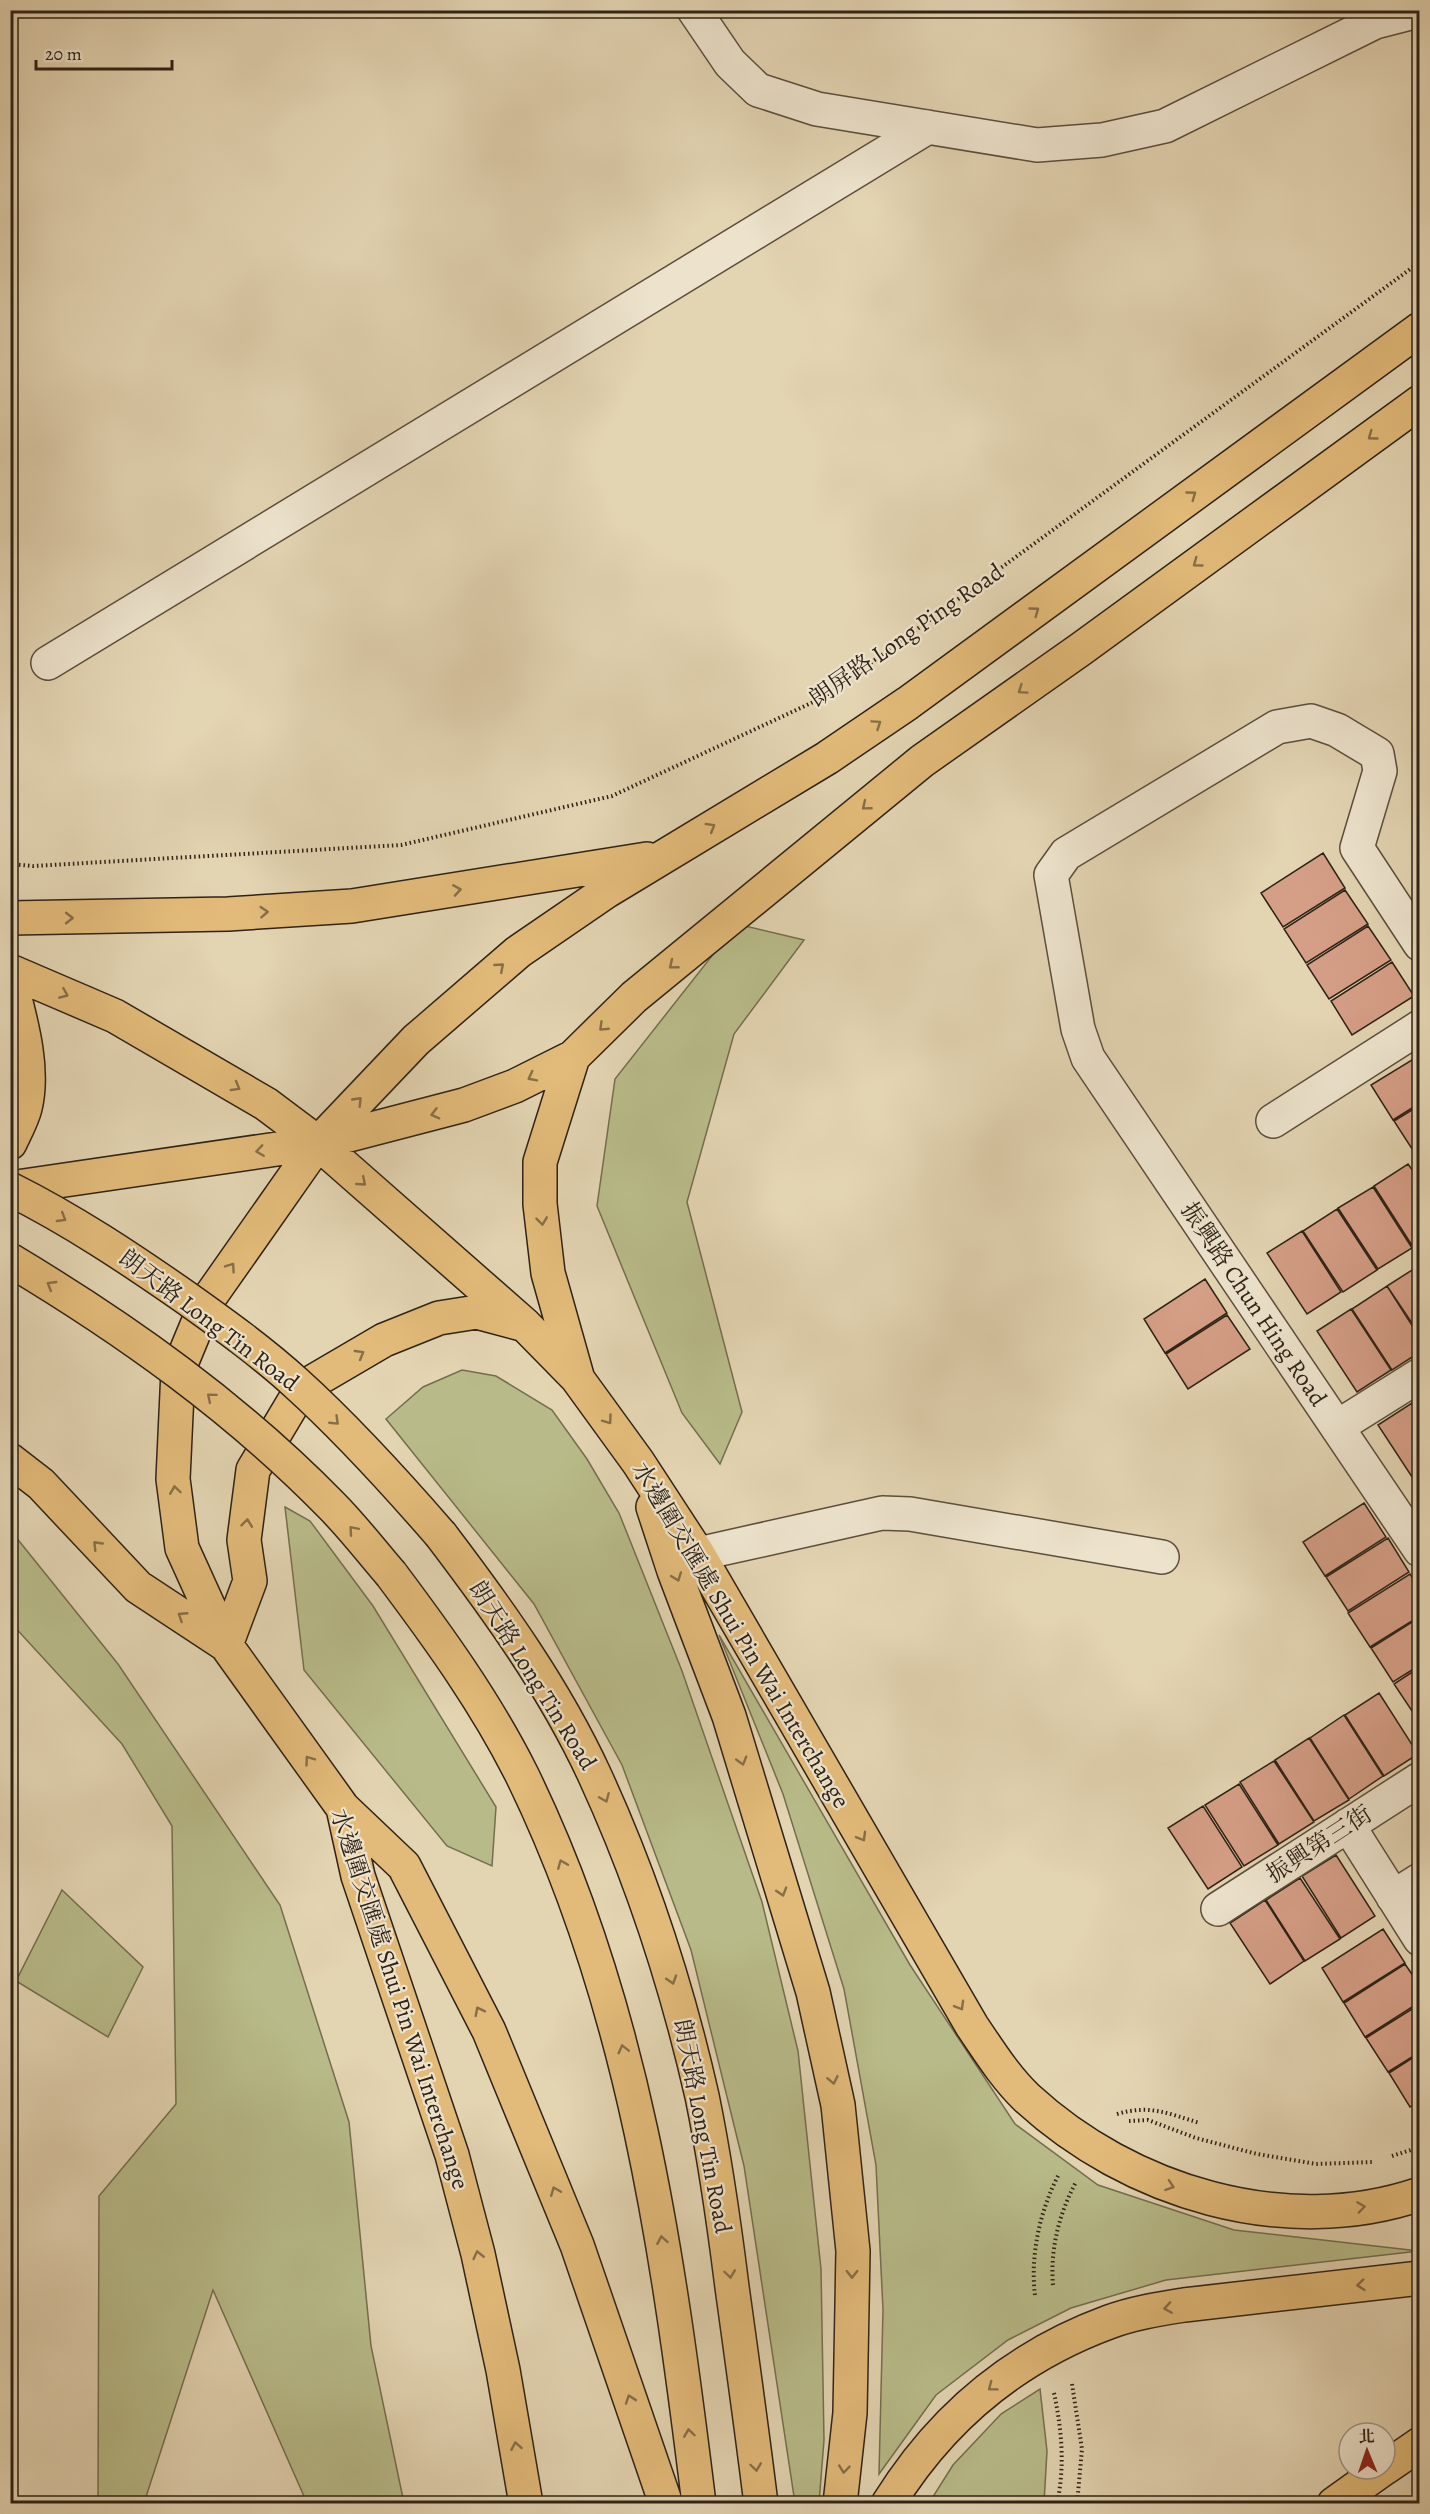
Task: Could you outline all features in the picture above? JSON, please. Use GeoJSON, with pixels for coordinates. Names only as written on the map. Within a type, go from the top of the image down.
{"type":"FeatureCollection","features":[{"type":"Feature","properties":{"kind":"main road"},"geometry":{"type":"LineString","coordinates":[[10,918],[228,914],[352,906],[661,857],[827,758],[908,703],[1419,329]]}},
{"type":"Feature","properties":{"kind":"main road"},"geometry":{"type":"LineString","coordinates":[[10,1189],[318,1143],[464,1105],[516,1086],[573,1057],[634,997],[922,761],[1081,649],[1419,402]]}},
{"type":"Feature","properties":{"kind":"main road","name":"水邊圍交匯處 Shui Pin Wai Interchange"},"geometry":{"type":"LineString","coordinates":[[526,2504],[503,2370],[478,2254],[452,2154],[358,1876],[343,1808],[226,1644],[182,1548],[173,1479],[178,1371],[207,1301],[318,1143],[416,1040],[518,952],[661,857]]}},
{"type":"Feature","properties":{"kind":"main road"},"geometry":{"type":"LineString","coordinates":[[10,971],[115,1016],[266,1104],[318,1143]]}},
{"type":"Feature","properties":{"kind":"main road"},"geometry":{"type":"LineString","coordinates":[[10,979],[28,1065],[25,1108],[10,1143]]}},
{"type":"Feature","properties":{"kind":"main road"},"geometry":{"type":"LineString","coordinates":[[573,1057],[540,1162],[540,1204],[548,1274],[578,1378]]}},
{"type":"Feature","properties":{"kind":"main road","name":"水邊圍交匯處 Shui Pin Wai Interchange"},"geometry":{"type":"LineString","coordinates":[[318,1143],[525,1325],[578,1378],[639,1462],[698,1554],[972,2026],[998,2065],[1026,2097],[1061,2127],[1116,2163],[1188,2192],[1223,2202],[1266,2209],[1313,2210],[1360,2208],[1419,2194]]}},
{"type":"Feature","properties":{"kind":"main road","name":"朗天路 Long Tin Road"},"geometry":{"type":"LineString","coordinates":[[10,1189],[131,1259],[229,1328],[296,1382],[377,1462],[441,1535],[518,1641],[557,1705],[598,1783],[629,1854],[680,2007],[702,2098],[720,2198],[761,2504]]}},
{"type":"Feature","properties":{"kind":"main road"},"geometry":{"type":"LineString","coordinates":[[10,1260],[94,1311],[185,1375],[255,1433],[332,1506],[391,1574],[460,1668],[489,1715],[521,1773],[566,1875],[599,1964],[634,2092],[664,2253],[699,2504]]}},
{"type":"Feature","properties":{"kind":"main road"},"geometry":{"type":"LineString","coordinates":[[10,1460],[41,1484],[138,1587],[226,1644],[250,1581],[244,1540],[253,1470],[302,1388],[384,1340],[439,1318],[477,1312],[525,1325]]}},
{"type":"Feature","properties":{"kind":"main road"},"geometry":{"type":"LineString","coordinates":[[639,1462],[674,1571],[729,1716],[813,1992],[838,2105],[853,2251],[850,2413],[840,2504]]}},
{"type":"Feature","properties":{"kind":"main road"},"geometry":{"type":"LineString","coordinates":[[343,1808],[404,1866],[489,2031],[577,2245],[666,2504]]}},
{"type":"Feature","properties":{"kind":"main road"},"geometry":{"type":"LineString","coordinates":[[888,2504],[926,2449],[953,2419],[988,2390],[1023,2363],[1110,2321],[1184,2305],[1419,2278]]}},
{"type":"Feature","properties":{"kind":"main road"},"geometry":{"type":"LineString","coordinates":[[1397,2459],[1419,2444]]}},
{"type":"Feature","properties":{"kind":"main road"},"geometry":{"type":"LineString","coordinates":[[1334,2504],[1366,2481]]}},
{"type":"Feature","properties":{"kind":"lane"},"geometry":{"type":"LineString","coordinates":[[694,10],[730,63],[759,90],[817,109],[1037,145],[1102,140],[1165,126],[1375,22],[1410,13],[1419,13]]}},
{"type":"Feature","properties":{"kind":"lane"},"geometry":{"type":"LineString","coordinates":[[48,663],[928,127]]}},
{"type":"Feature","properties":{"kind":"lane","name":"振興路 Chun Hing Road"},"geometry":{"type":"LineString","coordinates":[[1419,944],[1357,848],[1380,771],[1377,754],[1337,730],[1311,721],[1277,727],[1066,854],[1051,875],[1078,1029],[1088,1058],[1419,1550]]}},
{"type":"Feature","properties":{"kind":"lane"},"geometry":{"type":"LineString","coordinates":[[1273,1121],[1419,1027]]}},
{"type":"Feature","properties":{"kind":"lane"},"geometry":{"type":"LineString","coordinates":[[1337,1427],[1419,1375]]}},
{"type":"Feature","properties":{"kind":"lane"},"geometry":{"type":"LineString","coordinates":[[698,1554],[882,1513],[910,1514],[1162,1557]]}},
{"type":"Feature","properties":{"kind":"lane","name":"振興第三街"},"geometry":{"type":"LineString","coordinates":[[1218,1909],[1419,1779]]}},
{"type":"Feature","properties":{"kind":"lane"},"geometry":{"type":"LineString","coordinates":[[1348,1825],[1406,1889],[1419,1939]]}},
{"type":"Feature","properties":{"kind":"path","name":"朗屏路 Long Ping Road"},"geometry":{"type":"LineString","coordinates":[[10,864],[33,866],[401,845],[612,796],[824,697],[1419,262]]}},
{"type":"Feature","properties":{"kind":"path"},"geometry":{"type":"LineString","coordinates":[[1117,2115],[1149,2108],[1200,2123]]}},
{"type":"Feature","properties":{"kind":"path"},"geometry":{"type":"LineString","coordinates":[[1127,2121],[1148,2120],[1196,2138],[1257,2154],[1316,2164],[1377,2161]]}},
{"type":"Feature","properties":{"kind":"path"},"geometry":{"type":"LineString","coordinates":[[1388,2158],[1419,2147]]}},
{"type":"Feature","properties":{"kind":"path"},"geometry":{"type":"LineString","coordinates":[[1035,2295],[1033,2266],[1036,2244],[1047,2201],[1060,2173]]}},
{"type":"Feature","properties":{"kind":"path"},"geometry":{"type":"LineString","coordinates":[[1053,2285],[1053,2249],[1060,2221],[1081,2174]]}},
{"type":"Feature","properties":{"kind":"path"},"geometry":{"type":"LineString","coordinates":[[1072,2384],[1082,2449],[1077,2504]]}},
{"type":"Feature","properties":{"kind":"path"},"geometry":{"type":"LineString","coordinates":[[1054,2393],[1062,2444],[1062,2473],[1057,2504]]}},
{"type":"Feature","properties":{"kind":"green space"},"geometry":{"type":"Polygon","coordinates":[[[737,924],[804,940],[734,1034],[687,1202],[742,1412],[720,1464],[682,1413],[597,1206],[615,1079],[737,924]]]}},
{"type":"Feature","properties":{"kind":"green space"},"geometry":{"type":"Polygon","coordinates":[[[462,1370],[496,1376],[552,1410],[587,1459],[619,1513],[682,1671],[762,1902],[798,2051],[821,2269],[824,2440],[819,2503],[795,2503],[744,2166],[691,1950],[622,1765],[534,1604],[386,1419],[423,1387],[462,1370]]]}},
{"type":"Feature","properties":{"kind":"green space"},"geometry":{"type":"Polygon","coordinates":[[[285,1507],[310,1521],[373,1606],[496,1807],[492,1866],[447,1846],[304,1670],[285,1507]]]}},
{"type":"Feature","properties":{"kind":"green space"},"geometry":{"type":"Polygon","coordinates":[[[11,1531],[118,1664],[280,1905],[349,2122],[371,2346],[404,2503],[307,2503],[213,2290],[144,2503],[98,2503],[99,2196],[176,2104],[172,1826],[122,1744],[11,1623],[11,1531]]]}},
{"type":"Feature","properties":{"kind":"green space"},"geometry":{"type":"Polygon","coordinates":[[[719,1635],[910,1965],[1015,2124],[1098,2185],[1234,2230],[1419,2251],[1166,2280],[1071,2308],[1008,2340],[936,2395],[879,2474],[883,2310],[876,2165],[844,1989],[783,1794],[719,1635]]]}},
{"type":"Feature","properties":{"kind":"green space"},"geometry":{"type":"Polygon","coordinates":[[[62,1890],[143,1967],[108,2037],[16,1981],[62,1890]]]}},
{"type":"Feature","properties":{"kind":"green space"},"geometry":{"type":"Polygon","coordinates":[[[1040,2389],[1047,2451],[1044,2503],[929,2503],[953,2465],[1001,2414],[1040,2389]]]}},
{"type":"Feature","properties":{"kind":"building"},"geometry":{"type":"Polygon","coordinates":[[[1323,853],[1345,888],[1283,927],[1261,893],[1323,853]]]}},
{"type":"Feature","properties":{"kind":"building"},"geometry":{"type":"Polygon","coordinates":[[[1345,890],[1368,924],[1306,963],[1284,929],[1345,890]]]}},
{"type":"Feature","properties":{"kind":"building"},"geometry":{"type":"Polygon","coordinates":[[[1368,926],[1391,960],[1329,999],[1307,965],[1368,926]]]}},
{"type":"Feature","properties":{"kind":"building"},"geometry":{"type":"Polygon","coordinates":[[[1392,962],[1414,996],[1352,1035],[1331,1001],[1392,962]]]}},
{"type":"Feature","properties":{"kind":"building"},"geometry":{"type":"Polygon","coordinates":[[[1420,1055],[1420,1103],[1393,1120],[1371,1085],[1420,1055]]]}},
{"type":"Feature","properties":{"kind":"building"},"geometry":{"type":"Polygon","coordinates":[[[1420,1105],[1420,1153],[1416,1155],[1394,1121],[1420,1105]]]}},
{"type":"Feature","properties":{"kind":"building"},"geometry":{"type":"Polygon","coordinates":[[[1408,1164],[1420,1181],[1420,1243],[1413,1247],[1374,1186],[1408,1164]]]}},
{"type":"Feature","properties":{"kind":"building"},"geometry":{"type":"Polygon","coordinates":[[[1373,1187],[1412,1248],[1378,1269],[1338,1208],[1373,1187]]]}},
{"type":"Feature","properties":{"kind":"building"},"geometry":{"type":"Polygon","coordinates":[[[1337,1209],[1377,1270],[1343,1292],[1303,1231],[1337,1209]]]}},
{"type":"Feature","properties":{"kind":"building"},"geometry":{"type":"Polygon","coordinates":[[[1302,1231],[1341,1292],[1307,1314],[1267,1253],[1302,1231]]]}},
{"type":"Feature","properties":{"kind":"building"},"geometry":{"type":"Polygon","coordinates":[[[1420,1265],[1420,1335],[1387,1286],[1420,1265]]]}},
{"type":"Feature","properties":{"kind":"building"},"geometry":{"type":"Polygon","coordinates":[[[1205,1279],[1227,1313],[1165,1353],[1144,1319],[1205,1279]]]}},
{"type":"Feature","properties":{"kind":"building"},"geometry":{"type":"Polygon","coordinates":[[[1387,1286],[1420,1338],[1420,1352],[1392,1370],[1352,1309],[1387,1286]]]}},
{"type":"Feature","properties":{"kind":"building"},"geometry":{"type":"Polygon","coordinates":[[[1351,1309],[1391,1370],[1357,1392],[1317,1331],[1351,1309]]]}},
{"type":"Feature","properties":{"kind":"building"},"geometry":{"type":"Polygon","coordinates":[[[1227,1315],[1250,1349],[1188,1389],[1166,1354],[1227,1315]]]}},
{"type":"Feature","properties":{"kind":"building"},"geometry":{"type":"Polygon","coordinates":[[[1412,1403],[1420,1414],[1418,1486],[1378,1425],[1412,1403]]]}},
{"type":"Feature","properties":{"kind":"building"},"geometry":{"type":"Polygon","coordinates":[[[1364,1503],[1386,1537],[1325,1576],[1303,1542],[1364,1503]]]}},
{"type":"Feature","properties":{"kind":"building"},"geometry":{"type":"Polygon","coordinates":[[[1388,1538],[1409,1572],[1348,1611],[1326,1577],[1388,1538]]]}},
{"type":"Feature","properties":{"kind":"building"},"geometry":{"type":"Polygon","coordinates":[[[1410,1574],[1420,1589],[1420,1616],[1370,1647],[1348,1613],[1410,1574]]]}},
{"type":"Feature","properties":{"kind":"building"},"geometry":{"type":"Polygon","coordinates":[[[1420,1617],[1420,1665],[1393,1682],[1371,1648],[1420,1617]]]}},
{"type":"Feature","properties":{"kind":"building"},"geometry":{"type":"Polygon","coordinates":[[[1420,1667],[1420,1715],[1416,1717],[1394,1684],[1420,1667]]]}},
{"type":"Feature","properties":{"kind":"building"},"geometry":{"type":"Polygon","coordinates":[[[1379,1693],[1418,1754],[1384,1776],[1345,1715],[1379,1693]]]}},
{"type":"Feature","properties":{"kind":"building"},"geometry":{"type":"Polygon","coordinates":[[[1344,1715],[1383,1776],[1349,1799],[1310,1738],[1344,1715]]]}},
{"type":"Feature","properties":{"kind":"building"},"geometry":{"type":"Polygon","coordinates":[[[1309,1738],[1349,1800],[1314,1821],[1275,1760],[1309,1738]]]}},
{"type":"Feature","properties":{"kind":"building"},"geometry":{"type":"Polygon","coordinates":[[[1274,1761],[1314,1822],[1279,1844],[1240,1782],[1274,1761]]]}},
{"type":"Feature","properties":{"kind":"building"},"geometry":{"type":"Polygon","coordinates":[[[1239,1784],[1278,1845],[1244,1866],[1205,1805],[1239,1784]]]}},
{"type":"Feature","properties":{"kind":"building"},"geometry":{"type":"Polygon","coordinates":[[[1203,1806],[1242,1867],[1208,1889],[1168,1828],[1203,1806]]]}},
{"type":"Feature","properties":{"kind":"building"},"geometry":{"type":"Polygon","coordinates":[[[1336,1855],[1375,1916],[1341,1938],[1302,1876],[1336,1855]]]}},
{"type":"Feature","properties":{"kind":"building"},"geometry":{"type":"Polygon","coordinates":[[[1300,1878],[1340,1939],[1305,1961],[1266,1900],[1300,1878]]]}},
{"type":"Feature","properties":{"kind":"building"},"geometry":{"type":"Polygon","coordinates":[[[1265,1900],[1304,1961],[1270,1984],[1230,1923],[1265,1900]]]}},
{"type":"Feature","properties":{"kind":"building"},"geometry":{"type":"Polygon","coordinates":[[[1383,1929],[1405,1963],[1343,2002],[1322,1968],[1383,1929]]]}},
{"type":"Feature","properties":{"kind":"building"},"geometry":{"type":"Polygon","coordinates":[[[1405,1964],[1420,1986],[1420,2002],[1365,2037],[1344,2003],[1405,1964]]]}},
{"type":"Feature","properties":{"kind":"building"},"geometry":{"type":"Polygon","coordinates":[[[1420,2004],[1420,2052],[1388,2072],[1366,2038],[1420,2004]]]}},
{"type":"Feature","properties":{"kind":"building"},"geometry":{"type":"Polygon","coordinates":[[[1420,2053],[1420,2101],[1410,2107],[1389,2073],[1420,2053]]]}}]}
